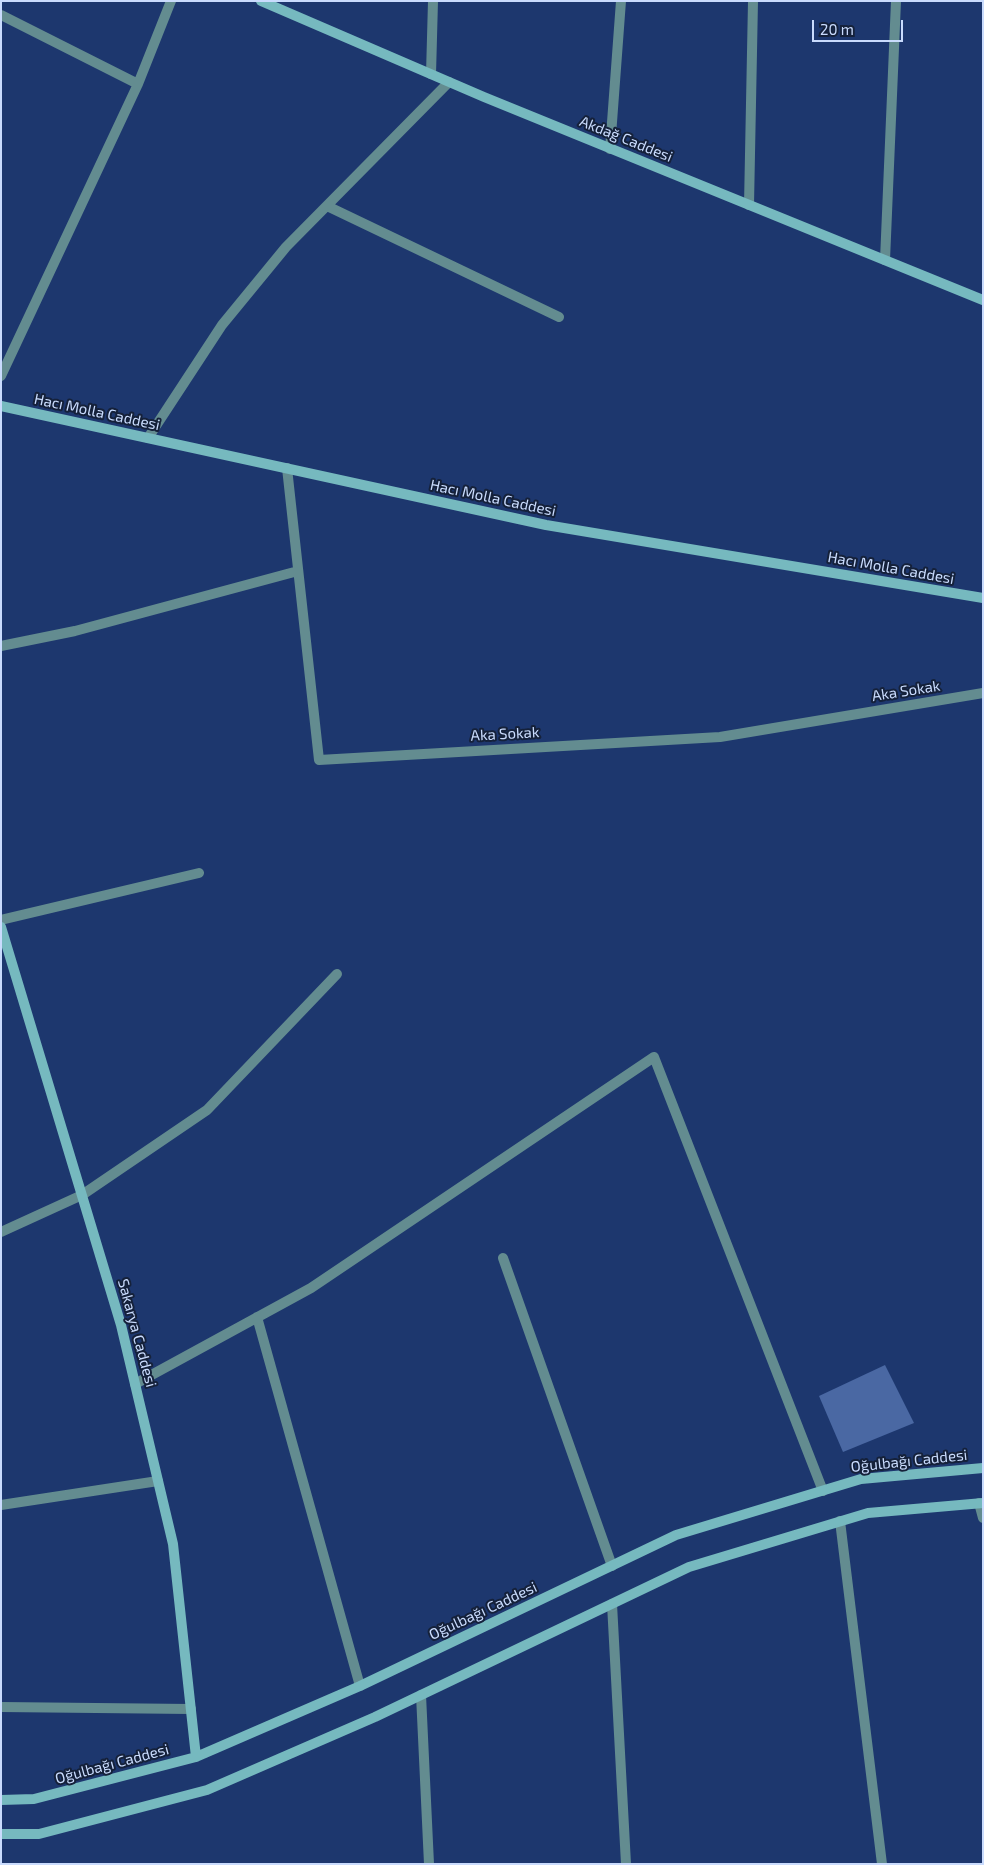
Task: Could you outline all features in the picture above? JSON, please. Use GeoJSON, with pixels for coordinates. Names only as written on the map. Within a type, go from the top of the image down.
{"type":"FeatureCollection","features":[{"type":"Feature","properties":{"kind":"street"},"geometry":{"type":"LineString","coordinates":[[1,376],[138,84],[171,1]]}},
{"type":"Feature","properties":{"kind":"street","name":"Akdağ Caddesi"},"geometry":{"type":"LineString","coordinates":[[261,1],[610,149],[983,300]]}},
{"type":"Feature","properties":{"kind":"street"},"geometry":{"type":"LineString","coordinates":[[430,74],[433,1]]}},
{"type":"Feature","properties":{"kind":"street"},"geometry":{"type":"LineString","coordinates":[[610,149],[621,1]]}},
{"type":"Feature","properties":{"kind":"street"},"geometry":{"type":"LineString","coordinates":[[749,205],[754,1]]}},
{"type":"Feature","properties":{"kind":"street"},"geometry":{"type":"LineString","coordinates":[[885,260],[896,1]]}},
{"type":"Feature","properties":{"kind":"street"},"geometry":{"type":"LineString","coordinates":[[1,15],[138,84]]}},
{"type":"Feature","properties":{"kind":"street"},"geometry":{"type":"LineString","coordinates":[[148,438],[222,325],[286,247],[449,82]]}},
{"type":"Feature","properties":{"kind":"street"},"geometry":{"type":"LineString","coordinates":[[327,206],[559,317]]}},
{"type":"Feature","properties":{"kind":"street","name":"Hacı Molla Caddesi"},"geometry":{"type":"LineString","coordinates":[[1,406],[546,525],[983,598]]}},
{"type":"Feature","properties":{"kind":"street","name":"Aka Sokak"},"geometry":{"type":"LineString","coordinates":[[287,468],[318,760],[720,737],[983,693]]}},
{"type":"Feature","properties":{"kind":"street"},"geometry":{"type":"LineString","coordinates":[[1,646],[75,631],[298,571]]}},
{"type":"Feature","properties":{"kind":"street"},"geometry":{"type":"LineString","coordinates":[[1,920],[199,872]]}},
{"type":"Feature","properties":{"kind":"street","name":"Sakarya Caddesi"},"geometry":{"type":"LineString","coordinates":[[1,926],[5,957],[82,1195],[121,1325],[173,1544],[196,1757]]}},
{"type":"Feature","properties":{"kind":"street"},"geometry":{"type":"LineString","coordinates":[[1,1232],[82,1195],[207,1110],[337,974]]}},
{"type":"Feature","properties":{"kind":"street"},"geometry":{"type":"LineString","coordinates":[[135,1384],[311,1288],[654,1057],[823,1491]]}},
{"type":"Feature","properties":{"kind":"street"},"geometry":{"type":"LineString","coordinates":[[503,1258],[612,1566]]}},
{"type":"Feature","properties":{"kind":"street"},"geometry":{"type":"LineString","coordinates":[[258,1317],[360,1686]]}},
{"type":"Feature","properties":{"kind":"street","name":"Oğulbağı Caddesi"},"geometry":{"type":"LineString","coordinates":[[1,1800],[34,1799],[196,1757],[360,1686],[676,1535],[861,1479],[983,1468]]}},
{"type":"Feature","properties":{"kind":"street"},"geometry":{"type":"LineString","coordinates":[[1,1505],[158,1481]]}},
{"type":"Feature","properties":{"kind":"street"},"geometry":{"type":"LineString","coordinates":[[1,1834],[39,1834],[207,1790],[422,1695],[688,1567],[868,1513],[981,1503],[983,1518]]}},
{"type":"Feature","properties":{"kind":"street"},"geometry":{"type":"LineString","coordinates":[[840,1521],[882,1864]]}},
{"type":"Feature","properties":{"kind":"street"},"geometry":{"type":"LineString","coordinates":[[612,1604],[626,1864]]}},
{"type":"Feature","properties":{"kind":"street"},"geometry":{"type":"LineString","coordinates":[[422,1695],[429,1864]]}},
{"type":"Feature","properties":{"kind":"street"},"geometry":{"type":"LineString","coordinates":[[1,1707],[191,1709]]}},
{"type":"Feature","properties":{"kind":"building"},"geometry":{"type":"Polygon","coordinates":[[[885,1365],[914,1423],[843,1452],[819,1396],[885,1365]]]}}]}
